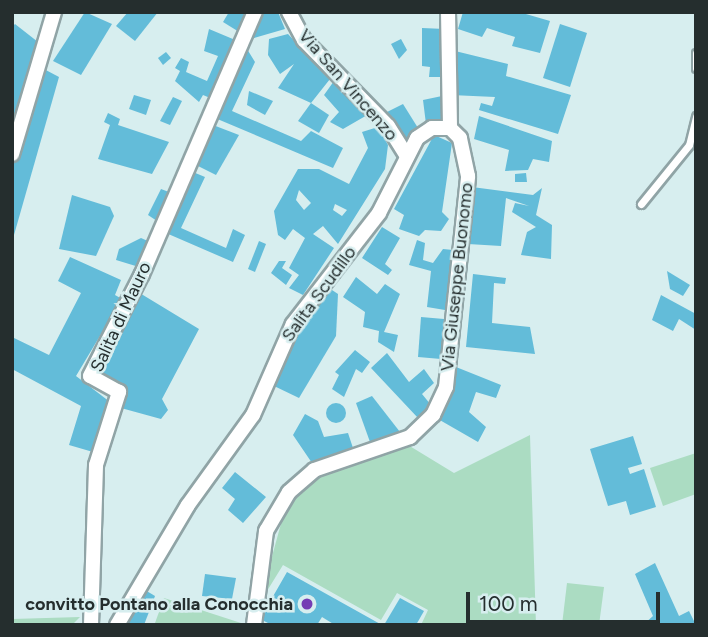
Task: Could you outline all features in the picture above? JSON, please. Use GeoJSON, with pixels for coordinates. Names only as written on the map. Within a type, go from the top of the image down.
{"type":"FeatureCollection","features":[{"type":"Feature","properties":{"kind":"street"},"geometry":{"type":"LineString","coordinates":[[12,154],[54,12]]}},
{"type":"Feature","properties":{"kind":"street","name":"Salita di Mauro"},"geometry":{"type":"LineString","coordinates":[[91,625],[96,465],[119,392],[90,376],[142,274],[254,12]]}},
{"type":"Feature","properties":{"kind":"street","name":"Via San Vincenzo"},"geometry":{"type":"LineString","coordinates":[[289,12],[304,40],[388,127],[407,157]]}},
{"type":"Feature","properties":{"kind":"street"},"geometry":{"type":"LineString","coordinates":[[448,12],[450,128]]}},
{"type":"Feature","properties":{"kind":"street","name":"Salita Scudillo"},"geometry":{"type":"LineString","coordinates":[[117,625],[188,505],[253,415],[293,324],[379,214],[407,157],[432,128],[450,128]]}},
{"type":"Feature","properties":{"kind":"street","name":"Via Giuseppe Buonomo"},"geometry":{"type":"LineString","coordinates":[[254,625],[266,531],[289,492],[314,470],[410,437],[433,415],[446,387],[468,176],[460,138],[450,128]]}},
{"type":"Feature","properties":{"kind":"lane"},"geometry":{"type":"LineString","coordinates":[[696,53],[696,68]]}},
{"type":"Feature","properties":{"kind":"lane"},"geometry":{"type":"LineString","coordinates":[[641,204],[689,145],[696,116]]}},
{"type":"Feature","properties":{"kind":"green space"},"geometry":{"type":"Polygon","coordinates":[[[530,435],[536,625],[421,625],[428,610],[397,593],[381,620],[283,565],[259,604],[285,509],[315,479],[408,445],[454,473],[530,435]]]}},
{"type":"Feature","properties":{"kind":"green space"},"geometry":{"type":"Polygon","coordinates":[[[696,453],[696,494],[663,506],[650,468],[696,453]]]}},
{"type":"Feature","properties":{"kind":"green space"},"geometry":{"type":"Polygon","coordinates":[[[567,583],[604,587],[599,625],[562,625],[567,583]]]}},
{"type":"Feature","properties":{"kind":"green space"},"geometry":{"type":"Polygon","coordinates":[[[164,598],[241,625],[160,625],[155,623],[164,598]]]}},
{"type":"Feature","properties":{"kind":"green space"},"geometry":{"type":"Polygon","coordinates":[[[80,617],[72,625],[12,625],[12,619],[80,617]]]}},
{"type":"Feature","properties":{"kind":"building"},"geometry":{"type":"Polygon","coordinates":[[[85,12],[112,24],[81,75],[53,61],[85,12]]]}},
{"type":"Feature","properties":{"kind":"building"},"geometry":{"type":"Polygon","coordinates":[[[128,12],[158,12],[135,41],[116,26],[128,12]]]}},
{"type":"Feature","properties":{"kind":"building"},"geometry":{"type":"Polygon","coordinates":[[[229,12],[251,12],[244,35],[223,22],[229,12]]]}},
{"type":"Feature","properties":{"kind":"building"},"geometry":{"type":"Polygon","coordinates":[[[260,12],[278,12],[285,29],[251,39],[260,12]]]}},
{"type":"Feature","properties":{"kind":"building"},"geometry":{"type":"Polygon","coordinates":[[[463,12],[519,12],[550,21],[540,53],[512,46],[515,37],[487,28],[482,37],[458,29],[463,12]]]}},
{"type":"Feature","properties":{"kind":"building"},"geometry":{"type":"Polygon","coordinates":[[[15,24],[38,42],[13,127],[12,27],[15,24]]]}},
{"type":"Feature","properties":{"kind":"building"},"geometry":{"type":"Polygon","coordinates":[[[560,24],[587,33],[570,87],[543,78],[560,24]]]}},
{"type":"Feature","properties":{"kind":"building"},"geometry":{"type":"Polygon","coordinates":[[[422,28],[445,29],[442,77],[429,77],[430,67],[422,66],[422,28]]]}},
{"type":"Feature","properties":{"kind":"building"},"geometry":{"type":"Polygon","coordinates":[[[209,29],[240,42],[215,100],[203,95],[199,102],[175,81],[180,71],[175,68],[181,58],[189,62],[186,72],[207,81],[218,56],[204,51],[209,29]]]}},
{"type":"Feature","properties":{"kind":"building"},"geometry":{"type":"Polygon","coordinates":[[[288,34],[330,79],[311,103],[278,88],[294,64],[280,74],[268,55],[269,39],[288,34]]]}},
{"type":"Feature","properties":{"kind":"building"},"geometry":{"type":"Polygon","coordinates":[[[401,39],[407,50],[399,59],[391,44],[401,39]]]}},
{"type":"Feature","properties":{"kind":"building"},"geometry":{"type":"Polygon","coordinates":[[[247,49],[255,62],[232,111],[301,141],[311,131],[343,148],[333,168],[215,118],[247,49]]]}},
{"type":"Feature","properties":{"kind":"building"},"geometry":{"type":"Polygon","coordinates":[[[451,50],[508,64],[506,76],[571,95],[558,134],[479,110],[481,103],[492,106],[495,97],[451,95],[451,50]]]}},
{"type":"Feature","properties":{"kind":"building"},"geometry":{"type":"Polygon","coordinates":[[[166,52],[171,58],[163,65],[158,58],[166,52]]]}},
{"type":"Feature","properties":{"kind":"building"},"geometry":{"type":"Polygon","coordinates":[[[42,68],[59,77],[12,242],[12,168],[42,68]]]}},
{"type":"Feature","properties":{"kind":"building"},"geometry":{"type":"Polygon","coordinates":[[[334,81],[369,114],[343,129],[330,122],[339,112],[324,95],[334,81]]]}},
{"type":"Feature","properties":{"kind":"building"},"geometry":{"type":"Polygon","coordinates":[[[249,91],[273,101],[265,115],[247,105],[249,91]]]}},
{"type":"Feature","properties":{"kind":"building"},"geometry":{"type":"Polygon","coordinates":[[[134,95],[151,100],[146,115],[129,109],[134,95]]]}},
{"type":"Feature","properties":{"kind":"building"},"geometry":{"type":"Polygon","coordinates":[[[442,96],[445,119],[426,124],[423,100],[442,96]]]}},
{"type":"Feature","properties":{"kind":"building"},"geometry":{"type":"Polygon","coordinates":[[[173,97],[182,101],[170,125],[160,121],[173,97]]]}},
{"type":"Feature","properties":{"kind":"building"},"geometry":{"type":"Polygon","coordinates":[[[311,103],[329,115],[319,133],[298,121],[311,103]]]}},
{"type":"Feature","properties":{"kind":"building"},"geometry":{"type":"Polygon","coordinates":[[[403,104],[418,128],[409,142],[385,113],[403,104]]]}},
{"type":"Feature","properties":{"kind":"building"},"geometry":{"type":"Polygon","coordinates":[[[108,113],[120,119],[118,125],[169,142],[152,174],[98,159],[110,125],[104,122],[108,113]]]}},
{"type":"Feature","properties":{"kind":"building"},"geometry":{"type":"Polygon","coordinates":[[[479,116],[552,141],[549,162],[533,159],[528,170],[505,171],[509,150],[474,139],[479,116]]]}},
{"type":"Feature","properties":{"kind":"building"},"geometry":{"type":"Polygon","coordinates":[[[213,125],[239,135],[216,175],[196,165],[213,125]]]}},
{"type":"Feature","properties":{"kind":"building"},"geometry":{"type":"Polygon","coordinates":[[[378,127],[388,145],[385,169],[338,244],[323,226],[313,234],[334,248],[303,295],[289,288],[299,275],[289,268],[305,238],[293,229],[285,240],[278,235],[274,211],[298,169],[319,169],[349,184],[368,148],[362,132],[378,127]],[[299,190],[296,200],[304,210],[311,203],[299,190]],[[335,204],[333,210],[342,216],[347,210],[335,204]]]}},
{"type":"Feature","properties":{"kind":"building"},"geometry":{"type":"Polygon","coordinates":[[[434,135],[452,143],[442,212],[449,219],[441,231],[425,230],[419,236],[399,229],[404,215],[394,209],[434,135]]]}},
{"type":"Feature","properties":{"kind":"building"},"geometry":{"type":"Polygon","coordinates":[[[193,172],[205,177],[181,228],[226,248],[233,229],[245,235],[233,262],[166,233],[193,172]]]}},
{"type":"Feature","properties":{"kind":"building"},"geometry":{"type":"Polygon","coordinates":[[[526,173],[527,182],[515,182],[515,174],[526,173]]]}},
{"type":"Feature","properties":{"kind":"building"},"geometry":{"type":"Polygon","coordinates":[[[472,187],[533,195],[542,188],[536,215],[552,225],[551,259],[521,255],[527,232],[536,227],[512,212],[515,203],[529,206],[506,198],[501,246],[468,244],[472,187]]]}},
{"type":"Feature","properties":{"kind":"building"},"geometry":{"type":"Polygon","coordinates":[[[161,189],[174,194],[160,223],[148,215],[161,189]]]}},
{"type":"Feature","properties":{"kind":"building"},"geometry":{"type":"Polygon","coordinates":[[[72,195],[110,207],[114,216],[96,256],[59,249],[72,195]]]}},
{"type":"Feature","properties":{"kind":"building"},"geometry":{"type":"Polygon","coordinates":[[[382,227],[400,238],[385,264],[392,270],[388,275],[362,258],[382,227]]]}},
{"type":"Feature","properties":{"kind":"building"},"geometry":{"type":"Polygon","coordinates":[[[141,238],[150,242],[139,267],[116,260],[119,249],[141,238]]]}},
{"type":"Feature","properties":{"kind":"building"},"geometry":{"type":"Polygon","coordinates":[[[417,240],[425,243],[423,260],[433,263],[443,249],[453,250],[445,310],[427,307],[431,271],[409,265],[417,240]]]}},
{"type":"Feature","properties":{"kind":"building"},"geometry":{"type":"Polygon","coordinates":[[[259,241],[266,244],[255,272],[248,269],[259,241]]]}},
{"type":"Feature","properties":{"kind":"building"},"geometry":{"type":"Polygon","coordinates":[[[70,257],[121,280],[115,295],[122,299],[76,376],[110,402],[93,452],[69,445],[81,406],[12,369],[12,337],[49,355],[81,293],[58,281],[70,257]]]}},
{"type":"Feature","properties":{"kind":"building"},"geometry":{"type":"Polygon","coordinates":[[[279,261],[286,261],[282,268],[292,275],[286,285],[271,273],[279,261]]]}},
{"type":"Feature","properties":{"kind":"building"},"geometry":{"type":"Polygon","coordinates":[[[667,271],[690,285],[683,296],[670,289],[667,271]]]}},
{"type":"Feature","properties":{"kind":"building"},"geometry":{"type":"Polygon","coordinates":[[[473,274],[506,278],[505,284],[494,283],[492,323],[530,327],[535,354],[466,347],[473,274]]]}},
{"type":"Feature","properties":{"kind":"building"},"geometry":{"type":"Polygon","coordinates":[[[356,277],[377,294],[385,284],[400,294],[384,332],[398,335],[394,352],[378,342],[379,331],[363,327],[365,312],[343,297],[356,277]]]}},
{"type":"Feature","properties":{"kind":"building"},"geometry":{"type":"Polygon","coordinates":[[[329,288],[338,294],[336,336],[299,398],[272,385],[303,322],[329,288]]]}},
{"type":"Feature","properties":{"kind":"building"},"geometry":{"type":"Polygon","coordinates":[[[138,292],[199,329],[162,399],[168,410],[161,419],[121,408],[128,391],[96,373],[138,292]]]}},
{"type":"Feature","properties":{"kind":"building"},"geometry":{"type":"Polygon","coordinates":[[[661,295],[696,314],[696,330],[679,319],[673,331],[652,320],[661,295]]]}},
{"type":"Feature","properties":{"kind":"building"},"geometry":{"type":"Polygon","coordinates":[[[421,317],[444,319],[441,359],[418,357],[421,317]]]}},
{"type":"Feature","properties":{"kind":"building"},"geometry":{"type":"Polygon","coordinates":[[[355,350],[370,362],[362,373],[356,369],[344,397],[332,389],[339,375],[335,372],[355,350]]]}},
{"type":"Feature","properties":{"kind":"building"},"geometry":{"type":"Polygon","coordinates":[[[387,353],[409,382],[424,369],[434,383],[422,394],[431,405],[418,418],[371,368],[387,353]]]}},
{"type":"Feature","properties":{"kind":"building"},"geometry":{"type":"Polygon","coordinates":[[[456,367],[501,385],[496,398],[476,392],[469,412],[486,427],[478,442],[438,419],[456,367]]]}},
{"type":"Feature","properties":{"kind":"building"},"geometry":{"type":"Polygon","coordinates":[[[372,396],[400,432],[370,442],[356,403],[372,396]]]}},
{"type":"Feature","properties":{"kind":"building"},"geometry":{"type":"Polygon","coordinates":[[[332,403],[340,403],[346,413],[340,423],[332,423],[326,417],[326,409],[332,403]]]}},
{"type":"Feature","properties":{"kind":"building"},"geometry":{"type":"Polygon","coordinates":[[[305,414],[318,421],[324,437],[348,433],[353,448],[312,463],[293,435],[305,414]]]}},
{"type":"Feature","properties":{"kind":"building"},"geometry":{"type":"Polygon","coordinates":[[[633,436],[642,464],[628,468],[630,474],[644,469],[656,507],[630,515],[626,501],[608,506],[590,449],[633,436]]]}},
{"type":"Feature","properties":{"kind":"building"},"geometry":{"type":"Polygon","coordinates":[[[235,472],[266,497],[243,523],[228,510],[235,499],[222,488],[235,472]]]}},
{"type":"Feature","properties":{"kind":"building"},"geometry":{"type":"Polygon","coordinates":[[[655,563],[679,616],[689,611],[696,625],[643,625],[653,616],[635,574],[655,563]]]}},
{"type":"Feature","properties":{"kind":"building","name":"convitto Pontano alla Conocchia"},"geometry":{"type":"Polygon","coordinates":[[[287,572],[382,625],[335,625],[322,617],[317,625],[272,625],[260,619],[287,572]]]}},
{"type":"Feature","properties":{"kind":"building"},"geometry":{"type":"Polygon","coordinates":[[[205,574],[236,578],[232,599],[202,596],[205,574]]]}},
{"type":"Feature","properties":{"kind":"building"},"geometry":{"type":"Polygon","coordinates":[[[145,590],[155,596],[144,625],[124,625],[145,590]]]}},
{"type":"Feature","properties":{"kind":"building"},"geometry":{"type":"Polygon","coordinates":[[[400,598],[424,611],[416,625],[384,625],[400,598]]]}},
{"type":"Feature","properties":{"kind":"place","name":"convitto Pontano alla Conocchia"},"geometry":{"type":"Point","coordinates":[307,604]}}]}
